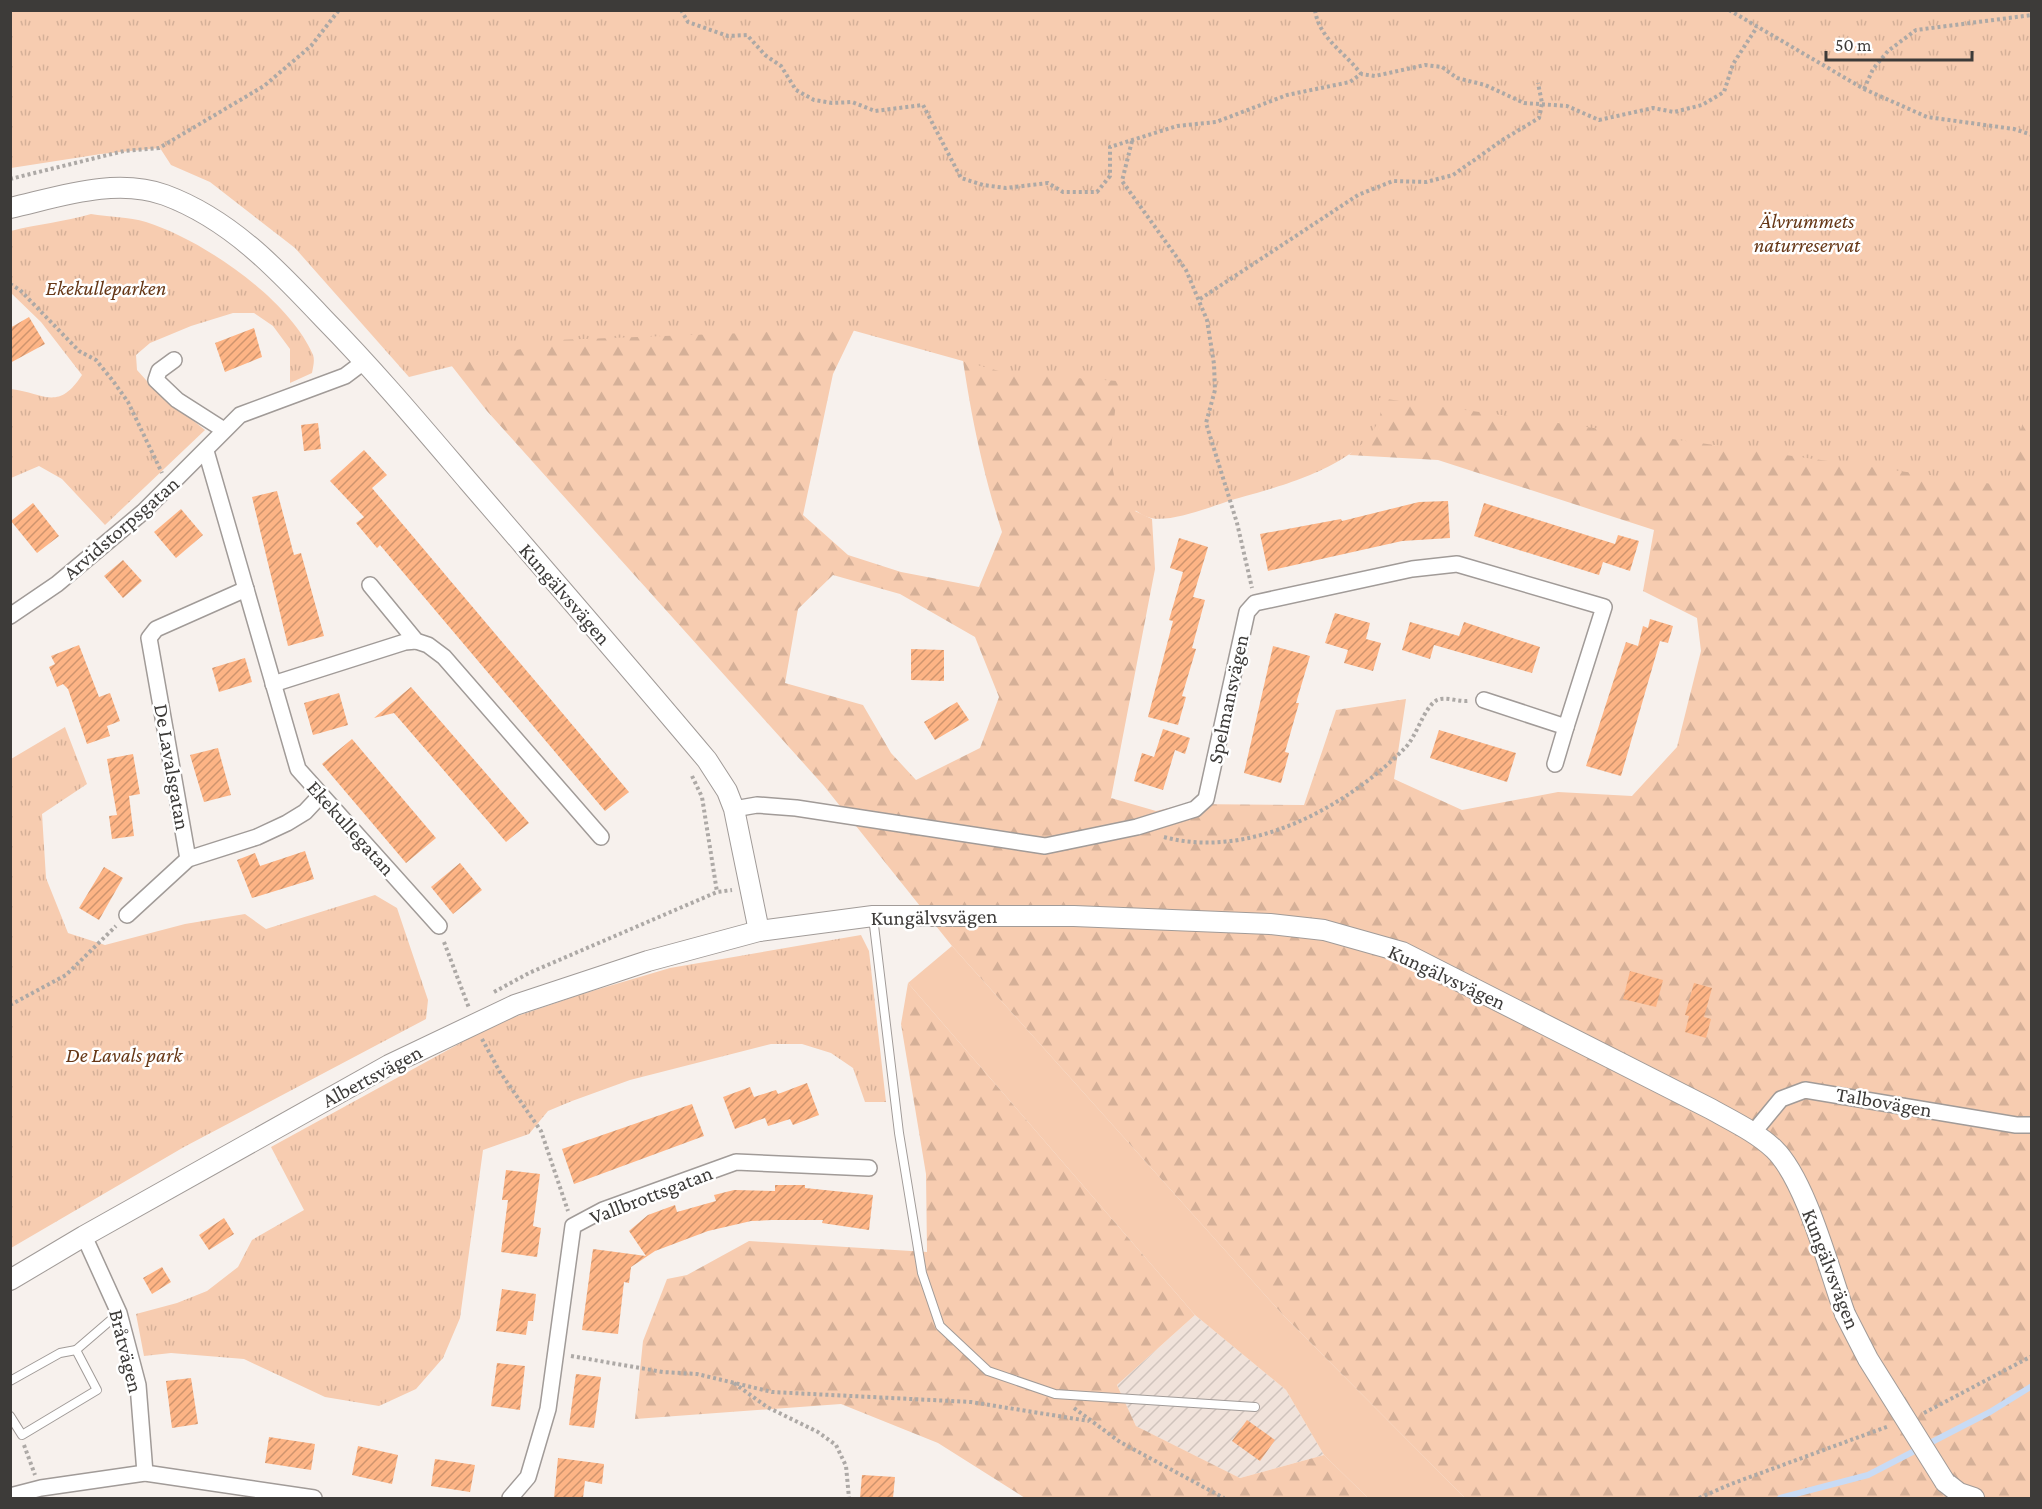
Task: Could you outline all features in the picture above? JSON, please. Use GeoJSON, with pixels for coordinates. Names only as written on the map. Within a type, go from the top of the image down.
{"type":"FeatureCollection","features":[{"type":"Feature","properties":{"kind":"street","name":"Kungälvsvägen"},"geometry":{"type":"LineString","coordinates":[[10,208],[94,190],[130,188],[162,194],[198,209],[237,235],[275,267],[365,361],[707,760],[727,791],[734,809],[759,932],[873,916],[1074,916],[1270,924],[1324,930],[1402,952],[1753,1133],[1774,1149],[1798,1183],[1845,1314],[1868,1359],[1945,1482],[1959,1493],[1974,1498]]}},
{"type":"Feature","properties":{"kind":"street"},"geometry":{"type":"LineString","coordinates":[[174,360],[159,371],[156,380],[177,400],[224,430]]}},
{"type":"Feature","properties":{"kind":"street","name":"Arvidstorpsgatan"},"geometry":{"type":"LineString","coordinates":[[10,616],[57,585],[169,487],[240,415],[345,376],[365,361]]}},
{"type":"Feature","properties":{"kind":"street","name":"Ekekullegatan"},"geometry":{"type":"LineString","coordinates":[[206,451],[298,769],[439,926]]}},
{"type":"Feature","properties":{"kind":"street"},"geometry":{"type":"LineString","coordinates":[[1255,603],[1412,569],[1456,564],[1604,607],[1556,764]]}},
{"type":"Feature","properties":{"kind":"street"},"geometry":{"type":"LineString","coordinates":[[370,585],[416,641]]}},
{"type":"Feature","properties":{"kind":"street","name":"De Lavalsgatan"},"geometry":{"type":"LineString","coordinates":[[246,589],[156,629],[148,638],[188,859],[257,837],[287,823],[305,812],[320,796]]}},
{"type":"Feature","properties":{"kind":"street","name":"Spelmansvägen"},"geometry":{"type":"LineString","coordinates":[[734,809],[757,805],[795,808],[1045,846],[1137,826],[1195,809],[1206,799],[1247,612],[1255,603]]}},
{"type":"Feature","properties":{"kind":"street"},"geometry":{"type":"LineString","coordinates":[[273,684],[405,642],[416,641],[428,645],[444,657],[601,837]]}},
{"type":"Feature","properties":{"kind":"street"},"geometry":{"type":"LineString","coordinates":[[1484,700],[1566,727]]}},
{"type":"Feature","properties":{"kind":"street"},"geometry":{"type":"LineString","coordinates":[[127,915],[188,859]]}},
{"type":"Feature","properties":{"kind":"street","name":"Albertsvägen"},"geometry":{"type":"LineString","coordinates":[[10,1280],[389,1065],[474,1023],[561,988],[648,961],[759,932]]}},
{"type":"Feature","properties":{"kind":"street","name":"Talbovägen"},"geometry":{"type":"LineString","coordinates":[[1753,1133],[1781,1099],[1805,1090],[2016,1125],[2031,1125]]}},
{"type":"Feature","properties":{"kind":"street","name":"Vallbrottsgatan"},"geometry":{"type":"LineString","coordinates":[[510,1498],[528,1477],[548,1409],[573,1226],[603,1210],[736,1162],[869,1168]]}},
{"type":"Feature","properties":{"kind":"street","name":"Bråtvägen"},"geometry":{"type":"LineString","coordinates":[[84,1236],[118,1313],[138,1385],[145,1473]]}},
{"type":"Feature","properties":{"kind":"street"},"geometry":{"type":"LineString","coordinates":[[10,1496],[41,1488],[145,1473],[314,1498]]}},
{"type":"Feature","properties":{"kind":"lane"},"geometry":{"type":"LineString","coordinates":[[873,916],[899,1133],[922,1273],[940,1326],[988,1371],[1055,1394],[1255,1407]]}},
{"type":"Feature","properties":{"kind":"lane"},"geometry":{"type":"LineString","coordinates":[[10,1381],[60,1353],[76,1350],[118,1313]]}},
{"type":"Feature","properties":{"kind":"lane"},"geometry":{"type":"LineString","coordinates":[[10,1416],[22,1436],[97,1390],[76,1350]]}},
{"type":"Feature","properties":{"kind":"path"},"geometry":{"type":"LineString","coordinates":[[10,179],[124,151],[159,148],[264,86],[311,46],[339,10]]}},
{"type":"Feature","properties":{"kind":"path"},"geometry":{"type":"LineString","coordinates":[[681,10],[688,22],[728,36],[747,35],[765,55],[781,66],[796,90],[814,100],[832,103],[852,102],[875,111],[923,105],[961,178],[983,185],[1006,188],[1048,183],[1063,192],[1097,192],[1110,176],[1110,147],[1177,126],[1216,122],[1287,95],[1350,82],[1361,74],[1375,76],[1425,66],[1442,67],[1457,78],[1485,85],[1524,103],[1567,106],[1599,120],[1653,108],[1674,112],[1702,105],[1724,92],[1733,64],[1757,27]]}},
{"type":"Feature","properties":{"kind":"path"},"geometry":{"type":"LineString","coordinates":[[1315,10],[1332,44],[1353,62],[1361,74]]}},
{"type":"Feature","properties":{"kind":"path"},"geometry":{"type":"LineString","coordinates":[[1729,10],[1864,89],[1928,117],[2014,129],[2031,135]]}},
{"type":"Feature","properties":{"kind":"path"},"geometry":{"type":"LineString","coordinates":[[1864,89],[1873,69],[1888,51],[1916,30],[2031,15]]}},
{"type":"Feature","properties":{"kind":"path"},"geometry":{"type":"LineString","coordinates":[[1200,298],[1358,195],[1393,181],[1426,182],[1453,176],[1539,118],[1542,104],[1538,83]]}},
{"type":"Feature","properties":{"kind":"path"},"geometry":{"type":"LineString","coordinates":[[1133,140],[1122,181],[1186,270],[1200,298],[1209,329],[1215,390],[1206,423],[1237,523],[1255,603]]}},
{"type":"Feature","properties":{"kind":"path"},"geometry":{"type":"LineString","coordinates":[[10,284],[20,290],[79,351],[96,360],[113,381],[128,402],[169,487]]}},
{"type":"Feature","properties":{"kind":"path"},"geometry":{"type":"LineString","coordinates":[[1137,826],[1179,841],[1216,842],[1253,837],[1300,822],[1342,799],[1405,748],[1417,733],[1427,710],[1435,701],[1443,698],[1461,702],[1484,700]]}},
{"type":"Feature","properties":{"kind":"path"},"geometry":{"type":"LineString","coordinates":[[687,765],[702,797],[717,892]]}},
{"type":"Feature","properties":{"kind":"path"},"geometry":{"type":"LineString","coordinates":[[10,1005],[66,975],[127,915]]}},
{"type":"Feature","properties":{"kind":"path"},"geometry":{"type":"LineString","coordinates":[[439,926],[474,1023],[500,1072],[541,1131],[573,1226]]}},
{"type":"Feature","properties":{"kind":"path"},"geometry":{"type":"LineString","coordinates":[[556,1353],[663,1372],[697,1374],[772,1392],[971,1402],[1089,1421]]}},
{"type":"Feature","properties":{"kind":"path"},"geometry":{"type":"LineString","coordinates":[[1913,1417],[1934,1409],[2031,1356]]}},
{"type":"Feature","properties":{"kind":"path"},"geometry":{"type":"LineString","coordinates":[[730,1381],[767,1407],[818,1432],[836,1445],[846,1466],[849,1498]]}},
{"type":"Feature","properties":{"kind":"path"},"geometry":{"type":"LineString","coordinates":[[1055,1394],[1089,1421],[1153,1461],[1224,1498]]}},
{"type":"Feature","properties":{"kind":"path"},"geometry":{"type":"LineString","coordinates":[[1699,1498],[1892,1425]]}},
{"type":"Feature","properties":{"kind":"path"},"geometry":{"type":"LineString","coordinates":[[22,1436],[41,1488]]}},
{"type":"Feature","properties":{"kind":"shaded area"},"geometry":{"type":"Polygon","coordinates":[[[1195,1315],[1286,1390],[1324,1455],[1240,1478],[1136,1426],[1117,1385],[1195,1315]]]}},
{"type":"Feature","properties":{"kind":"green space","name":"Älvrummets naturreservat"},"geometry":{"type":"Polygon","coordinates":[[[11,10],[2031,11],[2032,385],[2007,486],[1379,398],[1381,411],[1374,430],[1342,459],[1275,488],[1193,513],[1170,518],[1151,518],[1137,511],[1126,501],[1118,488],[1114,474],[1112,442],[1118,381],[1006,373],[848,329],[557,340],[409,377],[295,248],[210,182],[171,165],[160,148],[101,154],[11,168],[11,10]]]}},
{"type":"Feature","properties":{"kind":"green space"},"geometry":{"type":"Polygon","coordinates":[[[174,11],[2031,11],[2031,1498],[1465,1498],[1284,1316],[952,946],[824,786],[487,411],[174,11]],[[869,299],[833,374],[803,515],[848,555],[901,572],[979,587],[1002,532],[976,434],[959,333],[869,299]],[[1370,433],[1135,511],[1152,519],[1155,569],[1111,798],[1156,811],[1186,804],[1304,805],[1336,710],[1406,699],[1394,779],[1462,810],[1558,792],[1632,796],[1677,747],[1701,651],[1697,618],[1643,591],[1654,530],[1438,460],[1349,455],[1370,433]],[[833,575],[798,609],[785,683],[863,705],[891,753],[916,780],[980,748],[999,697],[975,637],[900,594],[833,575]]]}},
{"type":"Feature","properties":{"kind":"green space","name":"Ekekulleparken"},"geometry":{"type":"Polygon","coordinates":[[[91,214],[146,222],[193,242],[218,257],[265,293],[285,313],[301,334],[314,359],[312,373],[290,383],[290,349],[273,326],[254,313],[233,313],[191,326],[150,343],[136,355],[137,370],[155,390],[205,430],[105,525],[62,479],[39,466],[11,478],[11,389],[58,397],[73,386],[82,375],[41,322],[11,293],[11,231],[91,214]]]}},
{"type":"Feature","properties":{"kind":"green space","name":"De Lavals park"},"geometry":{"type":"Polygon","coordinates":[[[65,727],[87,784],[42,814],[46,878],[68,933],[105,945],[185,924],[245,914],[266,929],[375,895],[397,908],[428,1000],[426,1019],[184,1147],[11,1248],[11,759],[65,727]]]}},
{"type":"Feature","properties":{"kind":"green space"},"geometry":{"type":"Polygon","coordinates":[[[861,935],[869,951],[886,1102],[865,1102],[853,1068],[831,1053],[802,1044],[771,1044],[630,1080],[572,1101],[548,1111],[529,1134],[483,1150],[460,1318],[443,1358],[416,1389],[379,1406],[325,1397],[244,1359],[171,1353],[144,1356],[136,1314],[177,1303],[207,1291],[238,1267],[252,1240],[304,1210],[271,1147],[497,1023],[582,994],[670,968],[861,935]]]}},
{"type":"Feature","properties":{"kind":"green space"},"geometry":{"type":"Polygon","coordinates":[[[952,946],[1284,1316],[1465,1498],[1368,1498],[1324,1455],[1286,1390],[1195,1315],[908,983],[952,946]]]}},
{"type":"Feature","properties":{"kind":"green space"},"geometry":{"type":"Polygon","coordinates":[[[908,983],[1195,1315],[1117,1385],[1136,1426],[1240,1478],[1324,1455],[1368,1498],[1025,1498],[938,1443],[841,1404],[635,1419],[643,1341],[667,1279],[687,1275],[749,1241],[927,1252],[926,1174],[901,1024],[908,983]]]}},
{"type":"Feature","properties":{"kind":"building"},"geometry":{"type":"Polygon","coordinates":[[[29,317],[45,344],[10,363],[10,328],[29,317]]]}},
{"type":"Feature","properties":{"kind":"building"},"geometry":{"type":"Polygon","coordinates":[[[254,328],[262,357],[225,372],[215,343],[254,328]]]}},
{"type":"Feature","properties":{"kind":"building"},"geometry":{"type":"Polygon","coordinates":[[[318,423],[321,449],[304,451],[301,425],[318,423]]]}},
{"type":"Feature","properties":{"kind":"building"},"geometry":{"type":"Polygon","coordinates":[[[364,450],[387,475],[372,488],[629,792],[605,811],[380,545],[377,548],[356,523],[364,517],[330,481],[364,450]]]}},
{"type":"Feature","properties":{"kind":"building"},"geometry":{"type":"Polygon","coordinates":[[[277,491],[294,555],[301,553],[324,636],[288,646],[252,497],[277,491]]]}},
{"type":"Feature","properties":{"kind":"building"},"geometry":{"type":"Polygon","coordinates":[[[1448,501],[1450,538],[1402,541],[1268,571],[1260,534],[1341,519],[1342,521],[1419,502],[1448,501]]]}},
{"type":"Feature","properties":{"kind":"building"},"geometry":{"type":"Polygon","coordinates":[[[33,503],[59,536],[37,553],[11,521],[33,503]]]}},
{"type":"Feature","properties":{"kind":"building"},"geometry":{"type":"Polygon","coordinates":[[[1484,503],[1615,544],[1618,535],[1639,541],[1630,571],[1603,562],[1599,575],[1474,536],[1484,503]]]}},
{"type":"Feature","properties":{"kind":"building"},"geometry":{"type":"Polygon","coordinates":[[[181,509],[203,535],[176,558],[154,532],[181,509]]]}},
{"type":"Feature","properties":{"kind":"building"},"geometry":{"type":"Polygon","coordinates":[[[1179,538],[1208,547],[1193,597],[1205,600],[1192,648],[1196,649],[1182,696],[1186,697],[1178,725],[1148,717],[1173,621],[1169,620],[1183,572],[1170,568],[1179,538]]]}},
{"type":"Feature","properties":{"kind":"building"},"geometry":{"type":"Polygon","coordinates":[[[123,560],[142,581],[123,598],[104,576],[123,560]]]}},
{"type":"Feature","properties":{"kind":"building"},"geometry":{"type":"Polygon","coordinates":[[[1335,613],[1370,623],[1366,639],[1381,643],[1373,671],[1344,663],[1348,650],[1325,643],[1335,613]]]}},
{"type":"Feature","properties":{"kind":"building"},"geometry":{"type":"Polygon","coordinates":[[[1650,619],[1673,626],[1668,643],[1660,641],[1621,776],[1586,766],[1626,642],[1638,646],[1643,626],[1648,628],[1650,619]]]}},
{"type":"Feature","properties":{"kind":"building"},"geometry":{"type":"Polygon","coordinates":[[[1410,622],[1459,636],[1464,622],[1540,647],[1532,673],[1434,645],[1430,659],[1402,650],[1410,622]]]}},
{"type":"Feature","properties":{"kind":"building"},"geometry":{"type":"Polygon","coordinates":[[[79,645],[99,697],[110,693],[120,721],[107,726],[110,736],[87,744],[68,689],[63,684],[57,687],[49,667],[55,664],[51,656],[79,645]]]}},
{"type":"Feature","properties":{"kind":"building"},"geometry":{"type":"Polygon","coordinates":[[[1273,646],[1310,656],[1296,703],[1299,703],[1285,752],[1289,753],[1281,783],[1244,773],[1273,646]]]}},
{"type":"Feature","properties":{"kind":"building"},"geometry":{"type":"Polygon","coordinates":[[[911,649],[944,650],[944,681],[911,680],[911,649]]]}},
{"type":"Feature","properties":{"kind":"building"},"geometry":{"type":"Polygon","coordinates":[[[245,658],[252,682],[219,692],[212,668],[245,658]]]}},
{"type":"Feature","properties":{"kind":"building"},"geometry":{"type":"Polygon","coordinates":[[[411,687],[529,823],[506,842],[394,713],[374,718],[411,687]]]}},
{"type":"Feature","properties":{"kind":"building"},"geometry":{"type":"Polygon","coordinates":[[[339,693],[348,725],[313,735],[304,703],[339,693]]]}},
{"type":"Feature","properties":{"kind":"building"},"geometry":{"type":"Polygon","coordinates":[[[957,702],[969,720],[935,740],[924,722],[957,702]]]}},
{"type":"Feature","properties":{"kind":"building"},"geometry":{"type":"Polygon","coordinates":[[[1163,729],[1190,738],[1185,754],[1175,750],[1163,790],[1134,781],[1142,753],[1154,757],[1163,729]]]}},
{"type":"Feature","properties":{"kind":"building"},"geometry":{"type":"Polygon","coordinates":[[[1439,730],[1516,753],[1507,782],[1430,758],[1439,730]]]}},
{"type":"Feature","properties":{"kind":"building"},"geometry":{"type":"Polygon","coordinates":[[[352,739],[436,838],[406,863],[322,764],[352,739]]]}},
{"type":"Feature","properties":{"kind":"building"},"geometry":{"type":"Polygon","coordinates":[[[218,748],[231,795],[204,802],[190,755],[218,748]]]}},
{"type":"Feature","properties":{"kind":"building"},"geometry":{"type":"Polygon","coordinates":[[[133,754],[140,794],[129,796],[134,836],[112,839],[109,816],[117,815],[107,759],[133,754]]]}},
{"type":"Feature","properties":{"kind":"building"},"geometry":{"type":"Polygon","coordinates":[[[305,851],[314,879],[252,898],[237,860],[255,853],[260,866],[305,851]]]}},
{"type":"Feature","properties":{"kind":"building"},"geometry":{"type":"Polygon","coordinates":[[[460,863],[482,890],[453,914],[431,887],[460,863]]]}},
{"type":"Feature","properties":{"kind":"building"},"geometry":{"type":"Polygon","coordinates":[[[104,867],[123,878],[99,920],[79,908],[104,867]]]}},
{"type":"Feature","properties":{"kind":"building"},"geometry":{"type":"Polygon","coordinates":[[[1630,971],[1663,980],[1656,1007],[1623,999],[1630,971]]]}},
{"type":"Feature","properties":{"kind":"building"},"geometry":{"type":"Polygon","coordinates":[[[1694,983],[1712,988],[1704,1017],[1711,1019],[1706,1038],[1685,1032],[1689,1016],[1685,1015],[1694,983]]]}},
{"type":"Feature","properties":{"kind":"building"},"geometry":{"type":"Polygon","coordinates":[[[807,1083],[819,1115],[793,1125],[790,1119],[768,1126],[765,1118],[735,1129],[723,1097],[750,1087],[754,1097],[776,1090],[778,1094],[807,1083]]]}},
{"type":"Feature","properties":{"kind":"building"},"geometry":{"type":"Polygon","coordinates":[[[692,1104],[704,1136],[574,1184],[562,1149],[692,1104]]]}},
{"type":"Feature","properties":{"kind":"building"},"geometry":{"type":"Polygon","coordinates":[[[506,1170],[540,1174],[533,1226],[541,1228],[537,1257],[501,1252],[508,1200],[502,1200],[506,1170]]]}},
{"type":"Feature","properties":{"kind":"building"},"geometry":{"type":"Polygon","coordinates":[[[775,1185],[805,1185],[805,1188],[873,1195],[869,1230],[822,1223],[823,1220],[772,1220],[751,1221],[708,1231],[655,1251],[631,1267],[629,1283],[624,1282],[618,1334],[582,1330],[593,1249],[646,1256],[629,1231],[648,1215],[675,1205],[677,1212],[716,1201],[714,1195],[734,1190],[775,1191],[775,1185]]]}},
{"type":"Feature","properties":{"kind":"building"},"geometry":{"type":"Polygon","coordinates":[[[224,1218],[234,1234],[209,1250],[199,1235],[224,1218]]]}},
{"type":"Feature","properties":{"kind":"building"},"geometry":{"type":"Polygon","coordinates":[[[162,1267],[171,1282],[152,1294],[143,1278],[162,1267]]]}},
{"type":"Feature","properties":{"kind":"building"},"geometry":{"type":"Polygon","coordinates":[[[502,1289],[536,1294],[533,1321],[528,1321],[526,1335],[496,1331],[502,1289]]]}},
{"type":"Feature","properties":{"kind":"building"},"geometry":{"type":"Polygon","coordinates":[[[497,1363],[525,1366],[520,1410],[491,1406],[497,1363]]]}},
{"type":"Feature","properties":{"kind":"building"},"geometry":{"type":"Polygon","coordinates":[[[576,1374],[601,1377],[594,1428],[569,1425],[576,1374]]]}},
{"type":"Feature","properties":{"kind":"building"},"geometry":{"type":"Polygon","coordinates":[[[191,1378],[198,1424],[172,1428],[166,1381],[191,1378]]]}},
{"type":"Feature","properties":{"kind":"building"},"geometry":{"type":"Polygon","coordinates":[[[1247,1420],[1275,1440],[1260,1461],[1232,1441],[1247,1420]]]}},
{"type":"Feature","properties":{"kind":"building"},"geometry":{"type":"Polygon","coordinates":[[[269,1437],[315,1444],[311,1470],[265,1463],[269,1437]]]}},
{"type":"Feature","properties":{"kind":"building"},"geometry":{"type":"Polygon","coordinates":[[[358,1446],[398,1455],[392,1484],[352,1475],[358,1446]]]}},
{"type":"Feature","properties":{"kind":"building"},"geometry":{"type":"Polygon","coordinates":[[[558,1458],[604,1464],[602,1484],[585,1481],[583,1498],[554,1498],[558,1458]]]}},
{"type":"Feature","properties":{"kind":"building"},"geometry":{"type":"Polygon","coordinates":[[[435,1459],[475,1465],[470,1492],[431,1486],[435,1459]]]}},
{"type":"Feature","properties":{"kind":"building"},"geometry":{"type":"Polygon","coordinates":[[[862,1475],[895,1477],[893,1498],[860,1498],[862,1475]]]}},
{"type":"Feature","properties":{"kind":"waterway"},"geometry":{"type":"LineString","coordinates":[[1780,1498],[1868,1475],[1990,1412],[2032,1386]]}}]}
